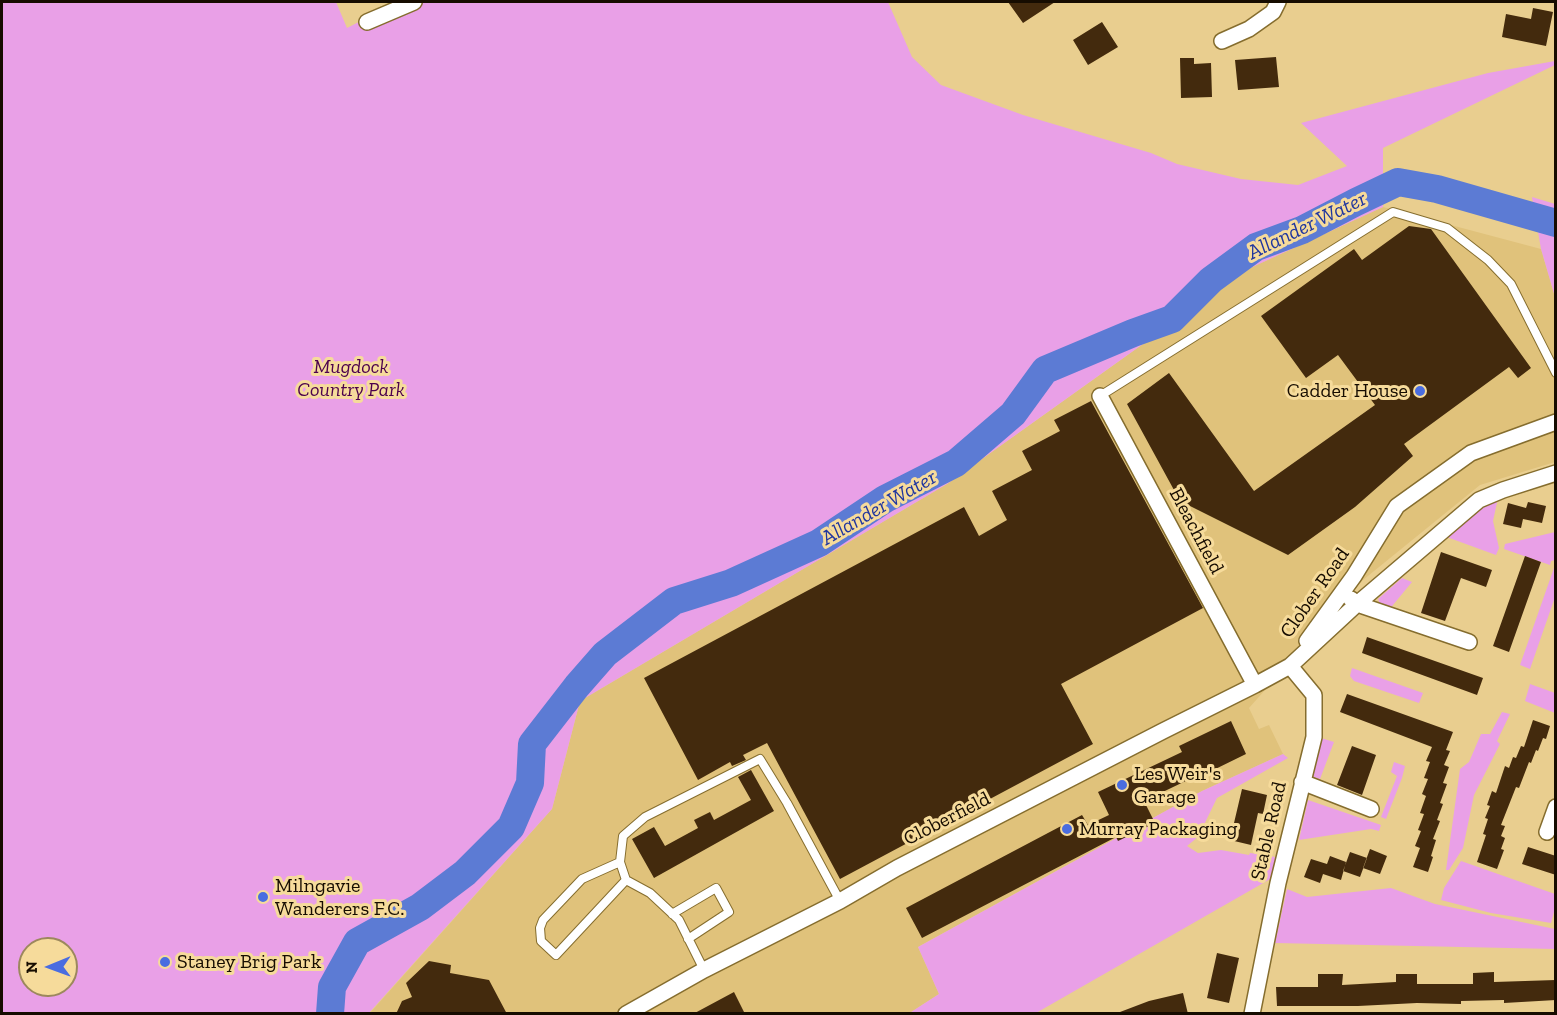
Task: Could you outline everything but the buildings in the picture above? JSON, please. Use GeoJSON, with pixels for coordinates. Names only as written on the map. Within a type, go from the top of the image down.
{"type":"FeatureCollection","features":[{"type":"Feature","properties":{"kind":"street"},"geometry":{"type":"LineString","coordinates":[[367,22],[414,2]]}},
{"type":"Feature","properties":{"kind":"street"},"geometry":{"type":"LineString","coordinates":[[1222,40],[1249,29],[1273,12],[1278,2]]}},
{"type":"Feature","properties":{"kind":"street","name":"Bleachfield"},"geometry":{"type":"LineString","coordinates":[[1100,396],[1255,685]]}},
{"type":"Feature","properties":{"kind":"street","name":"Clober Road"},"geometry":{"type":"LineString","coordinates":[[1290,666],[1343,591],[1397,506],[1471,453],[1556,422]]}},
{"type":"Feature","properties":{"kind":"street","name":"Clober Road"},"geometry":{"type":"LineString","coordinates":[[1290,666],[1357,604],[1479,500],[1556,473]]}},
{"type":"Feature","properties":{"kind":"street"},"geometry":{"type":"LineString","coordinates":[[1343,591],[1357,604],[1469,642]]}},
{"type":"Feature","properties":{"kind":"street","name":"Cloberfield"},"geometry":{"type":"LineString","coordinates":[[626,1014],[704,970],[840,901],[897,868],[1290,666]]}},
{"type":"Feature","properties":{"kind":"street","name":"Stable Road"},"geometry":{"type":"LineString","coordinates":[[1252,1014],[1278,883],[1314,737],[1314,695],[1290,666]]}},
{"type":"Feature","properties":{"kind":"street"},"geometry":{"type":"LineString","coordinates":[[1302,782],[1371,809]]}},
{"type":"Feature","properties":{"kind":"street"},"geometry":{"type":"LineString","coordinates":[[1547,832],[1556,807]]}},
{"type":"Feature","properties":{"kind":"lane"},"geometry":{"type":"LineString","coordinates":[[1100,396],[1393,212],[1447,228],[1488,260],[1510,284],[1556,373]]}},
{"type":"Feature","properties":{"kind":"lane"},"geometry":{"type":"LineString","coordinates":[[704,970],[679,920],[650,893],[626,880],[621,862],[623,836],[645,817],[760,759],[787,803],[840,901]]}},
{"type":"Feature","properties":{"kind":"lane"},"geometry":{"type":"LineString","coordinates":[[621,862],[582,879],[543,920],[540,928],[541,941],[556,955],[626,880]]}},
{"type":"Feature","properties":{"kind":"lane"},"geometry":{"type":"LineString","coordinates":[[672,914],[716,888],[729,912],[688,939]]}},
{"type":"Feature","properties":{"kind":"shaded area"},"geometry":{"type":"Polygon","coordinates":[[[1383,207],[1541,249],[1555,297],[1555,462],[1480,485],[1363,580],[1249,708],[1259,729],[1269,725],[1283,754],[1202,791],[918,947],[939,994],[908,1014],[369,1014],[552,809],[580,701],[947,484],[1248,269],[1383,207]]]}},
{"type":"Feature","properties":{"kind":"green space","name":"Mugdock Country Park"},"geometry":{"type":"Polygon","coordinates":[[[2,2],[336,2],[347,28],[398,2],[888,2],[912,57],[941,85],[1023,115],[1151,153],[1177,164],[1241,179],[1298,185],[1347,166],[1301,123],[1488,73],[1555,61],[1555,65],[1383,148],[1383,207],[1248,269],[947,484],[580,701],[552,809],[369,1013],[2,1014],[2,2]]]}},
{"type":"Feature","properties":{"kind":"green space"},"geometry":{"type":"Polygon","coordinates":[[[1532,197],[1555,204],[1555,297],[1541,249],[1532,197]]]}},
{"type":"Feature","properties":{"kind":"green space"},"geometry":{"type":"Polygon","coordinates":[[[1498,498],[1493,521],[1499,548],[1496,555],[1444,536],[1486,502],[1498,498]]]}},
{"type":"Feature","properties":{"kind":"green space"},"geometry":{"type":"Polygon","coordinates":[[[1555,532],[1555,560],[1551,561],[1550,565],[1504,549],[1505,544],[1555,532]]]}},
{"type":"Feature","properties":{"kind":"green space"},"geometry":{"type":"Polygon","coordinates":[[[1555,565],[1555,597],[1530,669],[1520,665],[1555,565]]]}},
{"type":"Feature","properties":{"kind":"green space"},"geometry":{"type":"Polygon","coordinates":[[[1402,578],[1412,582],[1388,611],[1381,607],[1378,599],[1402,578]]]}},
{"type":"Feature","properties":{"kind":"green space"},"geometry":{"type":"Polygon","coordinates":[[[1352,668],[1423,693],[1419,703],[1354,681],[1350,676],[1352,668]]]}},
{"type":"Feature","properties":{"kind":"green space"},"geometry":{"type":"Polygon","coordinates":[[[1530,684],[1555,693],[1555,713],[1525,701],[1530,684]]]}},
{"type":"Feature","properties":{"kind":"green space"},"geometry":{"type":"Polygon","coordinates":[[[1502,712],[1510,714],[1497,741],[1500,744],[1474,795],[1463,848],[1449,870],[1446,870],[1460,769],[1469,762],[1481,734],[1490,734],[1502,712]]]}},
{"type":"Feature","properties":{"kind":"green space"},"geometry":{"type":"Polygon","coordinates":[[[1321,738],[1334,742],[1320,779],[1313,777],[1321,738]]]}},
{"type":"Feature","properties":{"kind":"green space"},"geometry":{"type":"Polygon","coordinates":[[[1283,754],[1288,758],[1217,798],[1198,837],[1187,846],[1198,853],[1221,850],[1272,856],[1276,858],[1272,878],[1036,1013],[908,1014],[939,994],[918,947],[1202,791],[1283,754]]]}},
{"type":"Feature","properties":{"kind":"green space"},"geometry":{"type":"Polygon","coordinates":[[[1394,762],[1405,766],[1386,819],[1381,817],[1397,776],[1391,772],[1394,762]]]}},
{"type":"Feature","properties":{"kind":"green space"},"geometry":{"type":"Polygon","coordinates":[[[1308,800],[1381,825],[1379,831],[1371,829],[1299,840],[1308,800]]]}},
{"type":"Feature","properties":{"kind":"green space"},"geometry":{"type":"Polygon","coordinates":[[[1461,861],[1555,894],[1555,908],[1551,923],[1491,913],[1441,900],[1444,888],[1461,861]]]}},
{"type":"Feature","properties":{"kind":"green space"},"geometry":{"type":"Polygon","coordinates":[[[1391,888],[1435,904],[1555,929],[1555,949],[1275,943],[1287,889],[1307,897],[1391,888]]]}},
{"type":"Feature","properties":{"kind":"waterway","name":"Allander Water"},"geometry":{"type":"LineString","coordinates":[[330,1014],[332,987],[357,942],[420,907],[465,873],[511,827],[530,783],[532,744],[605,654],[674,601],[731,583],[819,543],[885,499],[956,463],[1013,414],[1045,370],[1172,319],[1211,280],[1256,247],[1302,230],[1398,182],[1437,189],[1556,223]]}},
{"type":"Feature","properties":{"kind":"place","name":"Cadder House"},"geometry":{"type":"Point","coordinates":[1420,391]}},
{"type":"Feature","properties":{"kind":"place","name":"Les Weir's Garage"},"geometry":{"type":"Point","coordinates":[1122,785]}},
{"type":"Feature","properties":{"kind":"place","name":"Murray Packaging"},"geometry":{"type":"Point","coordinates":[1067,829]}},
{"type":"Feature","properties":{"kind":"place","name":"Milngavie Wanderers F.C."},"geometry":{"type":"Point","coordinates":[263,897]}},
{"type":"Feature","properties":{"kind":"place","name":"Staney Brig Park"},"geometry":{"type":"Point","coordinates":[165,962]}}]}
